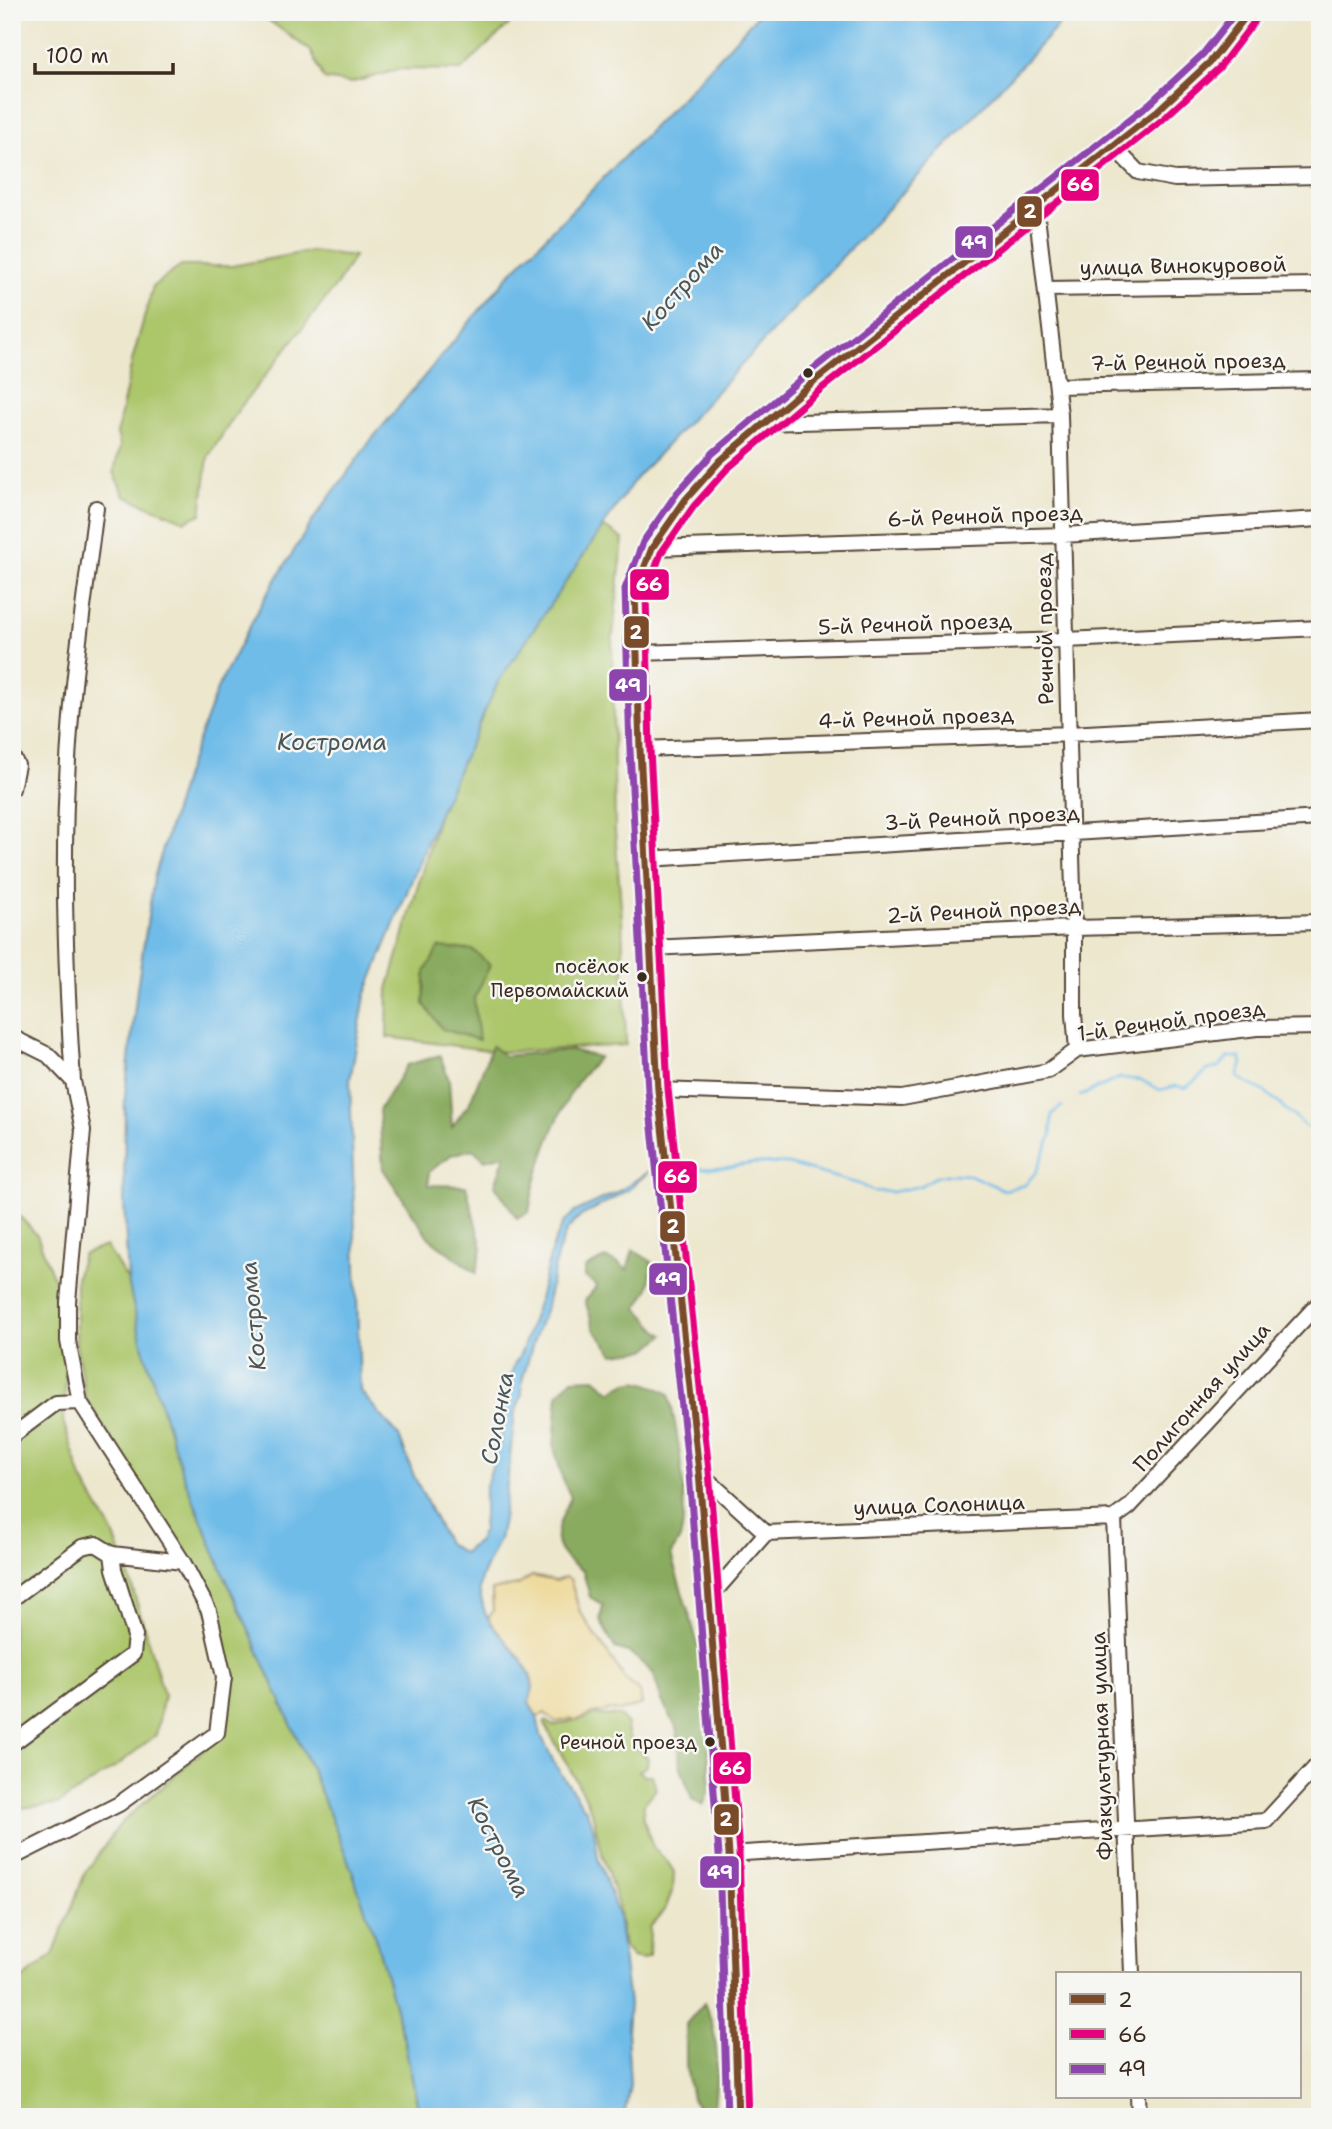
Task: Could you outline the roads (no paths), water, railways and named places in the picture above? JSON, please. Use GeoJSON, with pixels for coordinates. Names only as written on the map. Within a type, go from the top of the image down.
{"type":"FeatureCollection","features":[{"type":"Feature","properties":{"kind":"street"},"geometry":{"type":"LineString","coordinates":[[738,2117],[729,1854],[699,1472],[658,1090],[640,749],[635,592],[652,548],[686,499],[720,461],[762,423],[1156,112],[1211,61],[1249,12]]}},
{"type":"Feature","properties":{"kind":"street"},"geometry":{"type":"LineString","coordinates":[[1112,146],[1138,172],[1175,179],[1320,176]]}},
{"type":"Feature","properties":{"kind":"street","name":"Речной проезд"},"geometry":{"type":"LineString","coordinates":[[1037,207],[1060,415],[1077,1050]]}},
{"type":"Feature","properties":{"kind":"street","name":"улица Винокуровой"},"geometry":{"type":"LineString","coordinates":[[1046,289],[1320,285]]}},
{"type":"Feature","properties":{"kind":"street","name":"7-й Речной проезд"},"geometry":{"type":"LineString","coordinates":[[1057,386],[1320,380]]}},
{"type":"Feature","properties":{"kind":"street"},"geometry":{"type":"LineString","coordinates":[[762,423],[1060,415]]}},
{"type":"Feature","properties":{"kind":"street"},"geometry":{"type":"LineString","coordinates":[[12,1858],[119,1804],[217,1733],[224,1677],[209,1611],[183,1562],[80,1402],[68,1341],[68,1302],[83,1130],[73,1081],[65,966],[65,835],[70,730],[96,508]]}},
{"type":"Feature","properties":{"kind":"street","name":"6-й Речной проезд"},"geometry":{"type":"LineString","coordinates":[[652,548],[1063,535],[1320,520]]}},
{"type":"Feature","properties":{"kind":"street","name":"5-й Речной проезд"},"geometry":{"type":"LineString","coordinates":[[637,653],[1066,640],[1320,628]]}},
{"type":"Feature","properties":{"kind":"street","name":"4-й Речной проезд"},"geometry":{"type":"LineString","coordinates":[[640,749],[1069,734],[1320,720]]}},
{"type":"Feature","properties":{"kind":"street"},"geometry":{"type":"LineString","coordinates":[[12,756],[17,765],[12,789]]}},
{"type":"Feature","properties":{"kind":"street","name":"3-й Речной проезд"},"geometry":{"type":"LineString","coordinates":[[647,859],[1320,818]]}},
{"type":"Feature","properties":{"kind":"street","name":"2-й Речной проезд"},"geometry":{"type":"LineString","coordinates":[[651,948],[1074,928],[1320,922]]}},
{"type":"Feature","properties":{"kind":"street","name":"1-й Речной проезд"},"geometry":{"type":"LineString","coordinates":[[658,1090],[902,1098],[1048,1071],[1077,1050],[1257,1028],[1320,1027]]}},
{"type":"Feature","properties":{"kind":"street"},"geometry":{"type":"LineString","coordinates":[[12,1037],[48,1055],[73,1081]]}},
{"type":"Feature","properties":{"kind":"street","name":"Полигонная улица"},"geometry":{"type":"LineString","coordinates":[[1114,1518],[1129,1507],[1320,1302]]}},
{"type":"Feature","properties":{"kind":"street"},"geometry":{"type":"LineString","coordinates":[[12,1436],[56,1403],[80,1402]]}},
{"type":"Feature","properties":{"kind":"street"},"geometry":{"type":"LineString","coordinates":[[699,1472],[766,1533],[709,1598]]}},
{"type":"Feature","properties":{"kind":"street","name":"улица Солоница"},"geometry":{"type":"LineString","coordinates":[[766,1533],[1114,1518]]}},
{"type":"Feature","properties":{"kind":"street","name":"Физкультурная улица"},"geometry":{"type":"LineString","coordinates":[[1114,1518],[1132,1972]]}},
{"type":"Feature","properties":{"kind":"street"},"geometry":{"type":"LineString","coordinates":[[12,1599],[82,1547],[96,1544],[112,1555],[183,1562]]}},
{"type":"Feature","properties":{"kind":"street"},"geometry":{"type":"LineString","coordinates":[[12,1744],[133,1654],[135,1636],[112,1555]]}},
{"type":"Feature","properties":{"kind":"street"},"geometry":{"type":"LineString","coordinates":[[729,1854],[1266,1821],[1320,1762]]}},
{"type":"Feature","properties":{"kind":"street"},"geometry":{"type":"LineString","coordinates":[[1138,2098],[1139,2117]]}},
{"type":"Feature","properties":{"kind":"water","name":"Кострома"},"geometry":{"type":"Polygon","coordinates":[[[760,12],[1071,12],[635,479],[498,682],[439,813],[365,996],[350,1080],[360,1391],[399,1436],[414,1476],[447,1543],[463,1553],[478,1541],[483,1530],[485,1489],[500,1442],[502,1408],[514,1365],[521,1353],[538,1303],[552,1248],[563,1223],[574,1212],[618,1192],[649,1171],[629,1190],[581,1216],[567,1230],[558,1252],[546,1307],[533,1343],[522,1381],[522,1396],[515,1412],[499,1539],[481,1578],[479,1590],[485,1613],[492,1625],[522,1660],[530,1675],[533,1687],[529,1703],[555,1765],[586,1810],[594,1830],[598,1858],[618,1915],[629,2004],[627,2031],[630,2085],[624,2117],[420,2117],[405,2044],[377,1943],[348,1860],[313,1773],[223,1572],[183,1475],[143,1348],[128,1281],[124,1202],[125,1095],[137,989],[154,878],[185,775],[218,687],[264,599],[313,520],[371,440],[509,275],[697,82],[760,12]]]}},
{"type":"Feature","properties":{"kind":"waterway","name":"Солонка"},"geometry":{"type":"LineString","coordinates":[[1080,1096],[1120,1078],[1141,1080],[1160,1090],[1176,1086],[1186,1088],[1208,1070],[1219,1067],[1229,1057],[1240,1057],[1242,1064],[1237,1077],[1267,1093],[1305,1126],[1320,1134]]}},
{"type":"Feature","properties":{"kind":"waterway","name":"Солонка"},"geometry":{"type":"LineString","coordinates":[[684,1169],[723,1168],[755,1163],[788,1164],[859,1184],[872,1191],[892,1192],[920,1186],[935,1177],[970,1175],[1004,1190],[1025,1185],[1036,1172],[1051,1136],[1052,1114],[1062,1106]]}},
{"type":"Feature","properties":{"kind":"place","name":"посёлок Первомайский"},"geometry":{"type":"Point","coordinates":[642,977]}},
{"type":"Feature","properties":{"kind":"place","name":"Речной проезд"},"geometry":{"type":"Point","coordinates":[710,1742]}}]}
